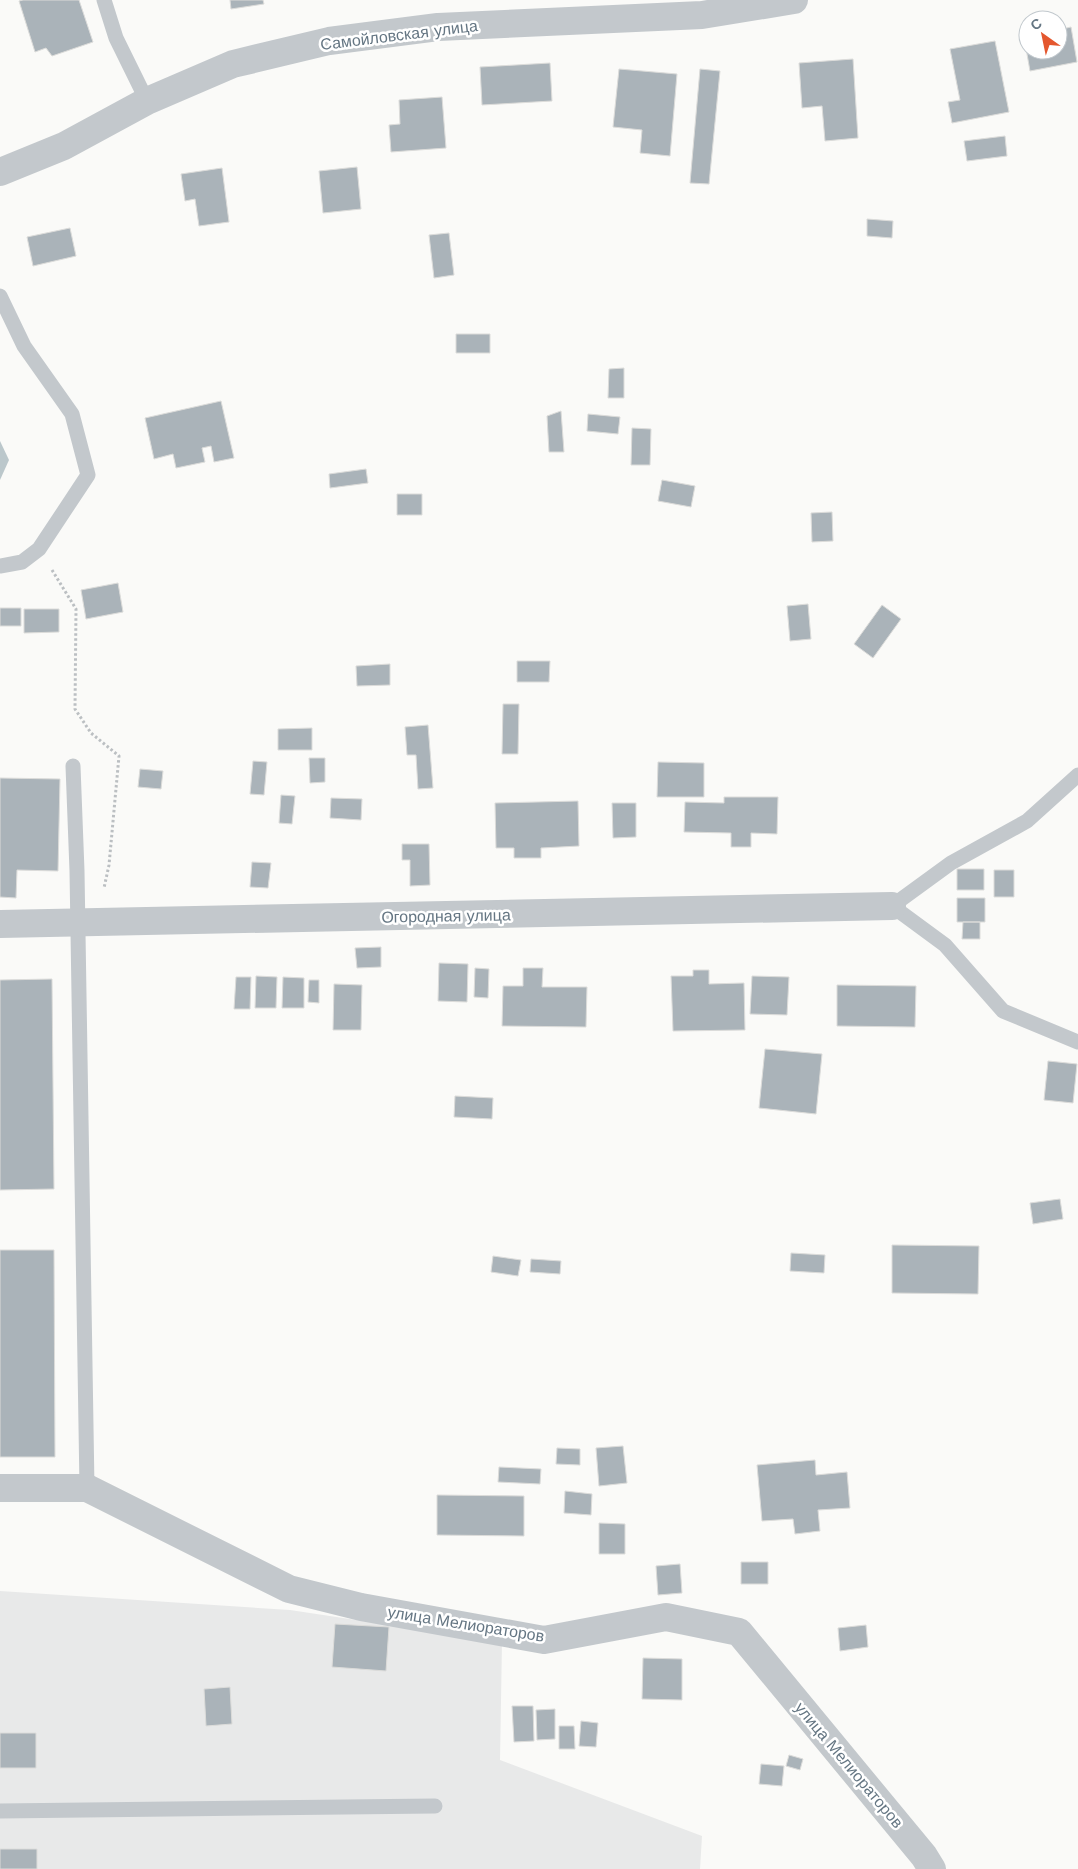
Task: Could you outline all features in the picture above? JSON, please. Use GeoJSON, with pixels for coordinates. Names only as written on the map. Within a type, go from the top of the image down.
{"type":"FeatureCollection","features":[{"type":"Feature","properties":{"kind":"street","name":"Самойловская улица"},"geometry":{"type":"LineString","coordinates":[[0,172],[64,146],[147,101],[233,64],[329,40],[438,27],[702,15],[794,0]]}},
{"type":"Feature","properties":{"kind":"street","name":"Огородная улица"},"geometry":{"type":"LineString","coordinates":[[0,924],[892,906]]}},
{"type":"Feature","properties":{"kind":"street","name":"улица Мелиораторов"},"geometry":{"type":"LineString","coordinates":[[0,1488],[87,1488],[288,1589],[361,1606],[544,1640],[666,1617],[739,1632],[918,1848],[932,1869]]}},
{"type":"Feature","properties":{"kind":"lane"},"geometry":{"type":"LineString","coordinates":[[104,0],[116,38],[147,101]]}},
{"type":"Feature","properties":{"kind":"lane"},"geometry":{"type":"LineString","coordinates":[[0,296],[24,346],[72,414],[88,475],[40,549],[22,562],[0,566]]}},
{"type":"Feature","properties":{"kind":"lane"},"geometry":{"type":"LineString","coordinates":[[73,766],[77,871],[87,923],[87,1488]]}},
{"type":"Feature","properties":{"kind":"lane"},"geometry":{"type":"LineString","coordinates":[[1078,775],[1027,821],[951,862],[892,906],[945,945],[1003,1011],[1078,1042]]}},
{"type":"Feature","properties":{"kind":"lane"},"geometry":{"type":"LineString","coordinates":[[0,1811],[435,1806]]}},
{"type":"Feature","properties":{"kind":"path"},"geometry":{"type":"LineString","coordinates":[[40,549],[76,609],[75,709],[91,733],[119,756],[109,866],[87,923]]}},
{"type":"Feature","properties":{"kind":"shaded area"},"geometry":{"type":"Polygon","coordinates":[[[0,441],[9,460],[0,480],[0,441]]]}},
{"type":"Feature","properties":{"kind":"shaded area"},"geometry":{"type":"Polygon","coordinates":[[[0,1591],[290,1610],[502,1642],[500,1760],[702,1836],[700,1869],[0,1869],[0,1591]]]}},
{"type":"Feature","properties":{"kind":"building"},"geometry":{"type":"Polygon","coordinates":[[[79,0],[93,42],[52,56],[46,48],[35,52],[19,1],[79,0]]]}},
{"type":"Feature","properties":{"kind":"building"},"geometry":{"type":"Polygon","coordinates":[[[230,0],[263,0],[264,4],[231,9],[230,0]]]}},
{"type":"Feature","properties":{"kind":"building"},"geometry":{"type":"Polygon","coordinates":[[[1071,27],[1077,62],[1030,71],[1028,60],[1068,60],[1068,28],[1071,27]]]}},
{"type":"Feature","properties":{"kind":"building"},"geometry":{"type":"Polygon","coordinates":[[[995,41],[1009,112],[952,123],[948,102],[960,100],[950,49],[995,41]]]}},
{"type":"Feature","properties":{"kind":"building"},"geometry":{"type":"Polygon","coordinates":[[[853,59],[858,138],[825,141],[822,106],[802,108],[799,63],[853,59]]]}},
{"type":"Feature","properties":{"kind":"building"},"geometry":{"type":"Polygon","coordinates":[[[550,63],[552,101],[482,105],[480,67],[550,63]]]}},
{"type":"Feature","properties":{"kind":"building"},"geometry":{"type":"Polygon","coordinates":[[[619,69],[677,74],[670,156],[640,153],[642,130],[613,127],[619,69]]]}},
{"type":"Feature","properties":{"kind":"building"},"geometry":{"type":"Polygon","coordinates":[[[700,69],[720,71],[709,184],[690,183],[700,69]]]}},
{"type":"Feature","properties":{"kind":"building"},"geometry":{"type":"Polygon","coordinates":[[[442,97],[446,148],[391,152],[389,125],[400,124],[399,100],[442,97]]]}},
{"type":"Feature","properties":{"kind":"building"},"geometry":{"type":"Polygon","coordinates":[[[1005,136],[1007,156],[967,161],[964,141],[1005,136]]]}},
{"type":"Feature","properties":{"kind":"building"},"geometry":{"type":"Polygon","coordinates":[[[357,167],[361,209],[323,213],[319,171],[357,167]]]}},
{"type":"Feature","properties":{"kind":"building"},"geometry":{"type":"Polygon","coordinates":[[[222,168],[229,222],[199,226],[195,199],[185,201],[181,174],[222,168]]]}},
{"type":"Feature","properties":{"kind":"building"},"geometry":{"type":"Polygon","coordinates":[[[867,219],[893,221],[892,238],[867,236],[867,219]]]}},
{"type":"Feature","properties":{"kind":"building"},"geometry":{"type":"Polygon","coordinates":[[[70,228],[76,256],[33,266],[27,237],[70,228]]]}},
{"type":"Feature","properties":{"kind":"building"},"geometry":{"type":"Polygon","coordinates":[[[449,233],[454,275],[434,278],[429,235],[449,233]]]}},
{"type":"Feature","properties":{"kind":"building"},"geometry":{"type":"Polygon","coordinates":[[[456,334],[490,334],[490,353],[456,353],[456,334]]]}},
{"type":"Feature","properties":{"kind":"building"},"geometry":{"type":"Polygon","coordinates":[[[624,368],[624,398],[608,398],[609,369],[624,368]]]}},
{"type":"Feature","properties":{"kind":"building"},"geometry":{"type":"Polygon","coordinates":[[[221,401],[234,458],[214,462],[211,446],[202,448],[205,462],[176,468],[173,454],[154,459],[145,418],[221,401]]]}},
{"type":"Feature","properties":{"kind":"building"},"geometry":{"type":"Polygon","coordinates":[[[561,411],[564,452],[549,452],[547,416],[561,411]]]}},
{"type":"Feature","properties":{"kind":"building"},"geometry":{"type":"Polygon","coordinates":[[[588,414],[620,417],[618,434],[587,431],[588,414]]]}},
{"type":"Feature","properties":{"kind":"building"},"geometry":{"type":"Polygon","coordinates":[[[632,428],[651,429],[650,465],[631,465],[632,428]]]}},
{"type":"Feature","properties":{"kind":"building"},"geometry":{"type":"Polygon","coordinates":[[[366,469],[368,483],[330,488],[329,474],[366,469]]]}},
{"type":"Feature","properties":{"kind":"building"},"geometry":{"type":"Polygon","coordinates":[[[662,480],[695,486],[691,507],[658,501],[662,480]]]}},
{"type":"Feature","properties":{"kind":"building"},"geometry":{"type":"Polygon","coordinates":[[[397,494],[422,494],[422,515],[397,515],[397,494]]]}},
{"type":"Feature","properties":{"kind":"building"},"geometry":{"type":"Polygon","coordinates":[[[832,512],[833,541],[812,542],[811,513],[832,512]]]}},
{"type":"Feature","properties":{"kind":"building"},"geometry":{"type":"Polygon","coordinates":[[[118,583],[123,612],[86,619],[81,590],[118,583]]]}},
{"type":"Feature","properties":{"kind":"building"},"geometry":{"type":"Polygon","coordinates":[[[808,604],[811,639],[790,641],[787,606],[808,604]]]}},
{"type":"Feature","properties":{"kind":"building"},"geometry":{"type":"Polygon","coordinates":[[[882,605],[901,619],[873,658],[854,644],[882,605]]]}},
{"type":"Feature","properties":{"kind":"building"},"geometry":{"type":"Polygon","coordinates":[[[0,608],[21,608],[21,626],[0,626],[0,608]]]}},
{"type":"Feature","properties":{"kind":"building"},"geometry":{"type":"Polygon","coordinates":[[[24,609],[59,609],[59,632],[24,633],[24,609]]]}},
{"type":"Feature","properties":{"kind":"building"},"geometry":{"type":"Polygon","coordinates":[[[517,661],[550,661],[549,682],[517,682],[517,661]]]}},
{"type":"Feature","properties":{"kind":"building"},"geometry":{"type":"Polygon","coordinates":[[[390,664],[390,685],[357,686],[356,666],[390,664]]]}},
{"type":"Feature","properties":{"kind":"building"},"geometry":{"type":"Polygon","coordinates":[[[503,704],[519,704],[518,754],[502,754],[503,704]]]}},
{"type":"Feature","properties":{"kind":"building"},"geometry":{"type":"Polygon","coordinates":[[[428,725],[433,788],[418,789],[416,755],[407,755],[405,727],[428,725]]]}},
{"type":"Feature","properties":{"kind":"building"},"geometry":{"type":"Polygon","coordinates":[[[312,728],[312,750],[278,750],[278,729],[312,728]]]}},
{"type":"Feature","properties":{"kind":"building"},"geometry":{"type":"Polygon","coordinates":[[[309,758],[325,758],[325,782],[310,783],[309,758]]]}},
{"type":"Feature","properties":{"kind":"building"},"geometry":{"type":"Polygon","coordinates":[[[253,761],[267,762],[264,795],[250,794],[253,761]]]}},
{"type":"Feature","properties":{"kind":"building"},"geometry":{"type":"Polygon","coordinates":[[[658,762],[704,763],[704,797],[657,797],[658,762]]]}},
{"type":"Feature","properties":{"kind":"building"},"geometry":{"type":"Polygon","coordinates":[[[140,769],[163,771],[161,789],[138,787],[140,769]]]}},
{"type":"Feature","properties":{"kind":"building"},"geometry":{"type":"Polygon","coordinates":[[[0,778],[60,779],[58,871],[17,870],[16,898],[0,897],[0,778]]]}},
{"type":"Feature","properties":{"kind":"building"},"geometry":{"type":"Polygon","coordinates":[[[281,795],[295,796],[292,824],[279,823],[281,795]]]}},
{"type":"Feature","properties":{"kind":"building"},"geometry":{"type":"Polygon","coordinates":[[[724,797],[778,797],[777,834],[751,833],[751,847],[731,847],[731,833],[684,832],[685,802],[724,803],[724,797]]]}},
{"type":"Feature","properties":{"kind":"building"},"geometry":{"type":"Polygon","coordinates":[[[331,798],[362,799],[361,820],[330,818],[331,798]]]}},
{"type":"Feature","properties":{"kind":"building"},"geometry":{"type":"Polygon","coordinates":[[[578,801],[579,846],[541,848],[541,858],[514,858],[514,848],[496,848],[495,803],[578,801]]]}},
{"type":"Feature","properties":{"kind":"building"},"geometry":{"type":"Polygon","coordinates":[[[612,803],[636,803],[636,837],[613,838],[612,803]]]}},
{"type":"Feature","properties":{"kind":"building"},"geometry":{"type":"Polygon","coordinates":[[[402,844],[429,844],[430,885],[410,886],[410,860],[402,860],[402,844]]]}},
{"type":"Feature","properties":{"kind":"building"},"geometry":{"type":"Polygon","coordinates":[[[252,862],[271,863],[268,888],[250,887],[252,862]]]}},
{"type":"Feature","properties":{"kind":"building"},"geometry":{"type":"Polygon","coordinates":[[[957,869],[984,869],[984,890],[957,890],[957,869]]]}},
{"type":"Feature","properties":{"kind":"building"},"geometry":{"type":"Polygon","coordinates":[[[994,870],[1014,870],[1014,897],[994,897],[994,870]]]}},
{"type":"Feature","properties":{"kind":"building"},"geometry":{"type":"Polygon","coordinates":[[[957,898],[985,898],[985,922],[957,922],[957,898]]]}},
{"type":"Feature","properties":{"kind":"building"},"geometry":{"type":"Polygon","coordinates":[[[963,922],[980,922],[980,939],[962,939],[963,922]]]}},
{"type":"Feature","properties":{"kind":"building"},"geometry":{"type":"Polygon","coordinates":[[[381,947],[381,967],[357,968],[355,948],[381,947]]]}},
{"type":"Feature","properties":{"kind":"building"},"geometry":{"type":"Polygon","coordinates":[[[439,963],[468,964],[467,1002],[438,1001],[439,963]]]}},
{"type":"Feature","properties":{"kind":"building"},"geometry":{"type":"Polygon","coordinates":[[[475,968],[489,969],[488,998],[474,997],[475,968]]]}},
{"type":"Feature","properties":{"kind":"building"},"geometry":{"type":"Polygon","coordinates":[[[523,968],[543,968],[542,987],[587,987],[586,1027],[502,1026],[503,986],[523,986],[523,968]]]}},
{"type":"Feature","properties":{"kind":"building"},"geometry":{"type":"Polygon","coordinates":[[[693,970],[709,970],[709,984],[744,983],[745,1030],[673,1031],[671,976],[693,976],[693,970]]]}},
{"type":"Feature","properties":{"kind":"building"},"geometry":{"type":"Polygon","coordinates":[[[256,976],[277,977],[276,1008],[255,1008],[256,976]]]}},
{"type":"Feature","properties":{"kind":"building"},"geometry":{"type":"Polygon","coordinates":[[[752,976],[789,977],[787,1015],[750,1014],[752,976]]]}},
{"type":"Feature","properties":{"kind":"building"},"geometry":{"type":"Polygon","coordinates":[[[236,977],[251,977],[250,1009],[234,1009],[236,977]]]}},
{"type":"Feature","properties":{"kind":"building"},"geometry":{"type":"Polygon","coordinates":[[[283,977],[304,978],[304,1008],[282,1008],[283,977]]]}},
{"type":"Feature","properties":{"kind":"building"},"geometry":{"type":"Polygon","coordinates":[[[52,979],[54,1189],[0,1190],[0,980],[52,979]]]}},
{"type":"Feature","properties":{"kind":"building"},"geometry":{"type":"Polygon","coordinates":[[[309,980],[319,980],[319,1003],[308,1002],[309,980]]]}},
{"type":"Feature","properties":{"kind":"building"},"geometry":{"type":"Polygon","coordinates":[[[334,984],[362,985],[361,1030],[333,1030],[334,984]]]}},
{"type":"Feature","properties":{"kind":"building"},"geometry":{"type":"Polygon","coordinates":[[[837,985],[916,986],[915,1027],[837,1026],[837,985]]]}},
{"type":"Feature","properties":{"kind":"building"},"geometry":{"type":"Polygon","coordinates":[[[765,1049],[822,1054],[816,1114],[759,1108],[765,1049]]]}},
{"type":"Feature","properties":{"kind":"building"},"geometry":{"type":"Polygon","coordinates":[[[1048,1061],[1077,1064],[1073,1103],[1044,1100],[1048,1061]]]}},
{"type":"Feature","properties":{"kind":"building"},"geometry":{"type":"Polygon","coordinates":[[[455,1096],[493,1098],[492,1119],[454,1117],[455,1096]]]}},
{"type":"Feature","properties":{"kind":"building"},"geometry":{"type":"Polygon","coordinates":[[[1060,1199],[1063,1219],[1033,1224],[1030,1203],[1060,1199]]]}},
{"type":"Feature","properties":{"kind":"building"},"geometry":{"type":"Polygon","coordinates":[[[892,1245],[979,1246],[978,1294],[892,1293],[892,1245]]]}},
{"type":"Feature","properties":{"kind":"building"},"geometry":{"type":"Polygon","coordinates":[[[0,1250],[54,1250],[55,1457],[0,1457],[0,1250]]]}},
{"type":"Feature","properties":{"kind":"building"},"geometry":{"type":"Polygon","coordinates":[[[791,1253],[825,1255],[824,1273],[790,1271],[791,1253]]]}},
{"type":"Feature","properties":{"kind":"building"},"geometry":{"type":"Polygon","coordinates":[[[493,1256],[521,1260],[518,1276],[491,1272],[493,1256]]]}},
{"type":"Feature","properties":{"kind":"building"},"geometry":{"type":"Polygon","coordinates":[[[531,1259],[561,1261],[560,1274],[530,1272],[531,1259]]]}},
{"type":"Feature","properties":{"kind":"building"},"geometry":{"type":"Polygon","coordinates":[[[623,1446],[627,1483],[599,1486],[596,1448],[623,1446]]]}},
{"type":"Feature","properties":{"kind":"building"},"geometry":{"type":"Polygon","coordinates":[[[557,1448],[580,1449],[580,1465],[556,1464],[557,1448]]]}},
{"type":"Feature","properties":{"kind":"building"},"geometry":{"type":"Polygon","coordinates":[[[815,1460],[816,1475],[847,1472],[850,1508],[818,1510],[820,1531],[795,1534],[793,1519],[762,1521],[757,1465],[815,1460]]]}},
{"type":"Feature","properties":{"kind":"building"},"geometry":{"type":"Polygon","coordinates":[[[499,1467],[541,1469],[540,1484],[498,1482],[499,1467]]]}},
{"type":"Feature","properties":{"kind":"building"},"geometry":{"type":"Polygon","coordinates":[[[565,1491],[592,1494],[591,1515],[564,1513],[565,1491]]]}},
{"type":"Feature","properties":{"kind":"building"},"geometry":{"type":"Polygon","coordinates":[[[437,1495],[524,1496],[524,1536],[437,1535],[437,1495]]]}},
{"type":"Feature","properties":{"kind":"building"},"geometry":{"type":"Polygon","coordinates":[[[599,1523],[625,1524],[625,1554],[599,1554],[599,1523]]]}},
{"type":"Feature","properties":{"kind":"building"},"geometry":{"type":"Polygon","coordinates":[[[741,1562],[768,1562],[768,1584],[741,1584],[741,1562]]]}},
{"type":"Feature","properties":{"kind":"building"},"geometry":{"type":"Polygon","coordinates":[[[680,1564],[682,1593],[658,1595],[656,1566],[680,1564]]]}},
{"type":"Feature","properties":{"kind":"building"},"geometry":{"type":"Polygon","coordinates":[[[335,1624],[389,1627],[386,1671],[332,1667],[335,1624]]]}},
{"type":"Feature","properties":{"kind":"building"},"geometry":{"type":"Polygon","coordinates":[[[866,1625],[868,1647],[840,1651],[838,1628],[866,1625]]]}},
{"type":"Feature","properties":{"kind":"building"},"geometry":{"type":"Polygon","coordinates":[[[643,1658],[682,1659],[682,1700],[642,1699],[643,1658]]]}},
{"type":"Feature","properties":{"kind":"building"},"geometry":{"type":"Polygon","coordinates":[[[230,1687],[232,1724],[206,1726],[204,1689],[230,1687]]]}},
{"type":"Feature","properties":{"kind":"building"},"geometry":{"type":"Polygon","coordinates":[[[512,1706],[533,1706],[534,1741],[514,1742],[512,1706]]]}},
{"type":"Feature","properties":{"kind":"building"},"geometry":{"type":"Polygon","coordinates":[[[555,1709],[555,1739],[537,1740],[536,1710],[555,1709]]]}},
{"type":"Feature","properties":{"kind":"building"},"geometry":{"type":"Polygon","coordinates":[[[581,1721],[598,1723],[596,1747],[579,1746],[581,1721]]]}},
{"type":"Feature","properties":{"kind":"building"},"geometry":{"type":"Polygon","coordinates":[[[559,1726],[574,1726],[575,1749],[559,1749],[559,1726]]]}},
{"type":"Feature","properties":{"kind":"building"},"geometry":{"type":"Polygon","coordinates":[[[0,1733],[36,1733],[36,1768],[0,1768],[0,1733]]]}},
{"type":"Feature","properties":{"kind":"building"},"geometry":{"type":"Polygon","coordinates":[[[789,1755],[803,1759],[800,1770],[786,1766],[789,1755]]]}},
{"type":"Feature","properties":{"kind":"building"},"geometry":{"type":"Polygon","coordinates":[[[761,1764],[784,1766],[782,1786],[759,1784],[761,1764]]]}},
{"type":"Feature","properties":{"kind":"building"},"geometry":{"type":"Polygon","coordinates":[[[0,1849],[37,1849],[37,1869],[0,1869],[0,1849]]]}}]}
